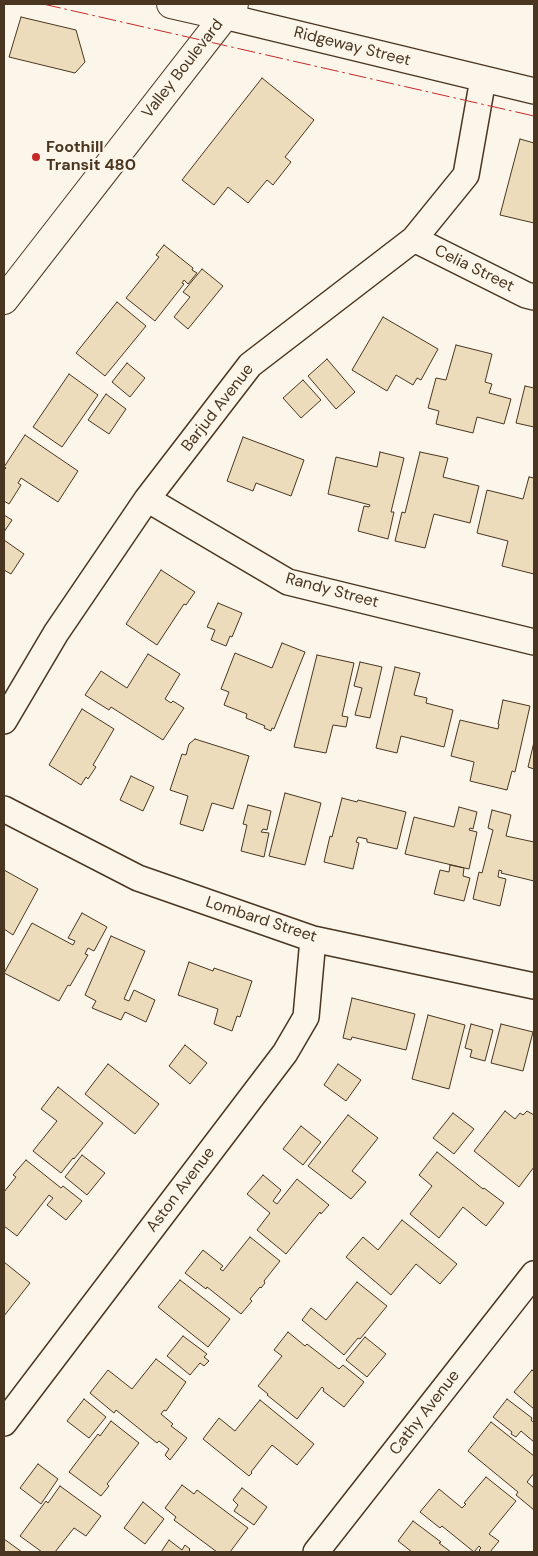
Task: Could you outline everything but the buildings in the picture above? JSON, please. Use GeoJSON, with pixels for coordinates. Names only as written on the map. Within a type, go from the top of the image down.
{"type":"FeatureCollection","features":[{"type":"Feature","properties":{"kind":"main road","name":"Ridgeway Street"},"geometry":{"type":"LineString","coordinates":[[171,4],[229,10]]}},
{"type":"Feature","properties":{"kind":"main road","name":"Valley Boulevard"},"geometry":{"type":"LineString","coordinates":[[4,300],[229,10]]}},
{"type":"Feature","properties":{"kind":"street","name":"Ridgeway Street"},"geometry":{"type":"LineString","coordinates":[[229,10],[534,91]]}},
{"type":"Feature","properties":{"kind":"street","name":"Barjud Avenue"},"geometry":{"type":"LineString","coordinates":[[4,721],[56,633],[148,498],[250,365],[414,239],[466,175],[483,79]]}},
{"type":"Feature","properties":{"kind":"street","name":"Celia Street"},"geometry":{"type":"LineString","coordinates":[[414,239],[526,295],[534,297]]}},
{"type":"Feature","properties":{"kind":"street","name":"Randy Street"},"geometry":{"type":"LineString","coordinates":[[148,498],[288,582],[534,642]]}},
{"type":"Feature","properties":{"kind":"street","name":"Lombard Street"},"geometry":{"type":"LineString","coordinates":[[4,809],[138,878],[313,938],[534,986]]}},
{"type":"Feature","properties":{"kind":"street","name":"Aston Avenue"},"geometry":{"type":"LineString","coordinates":[[4,1423],[285,1053],[306,1017],[313,938]]}},
{"type":"Feature","properties":{"kind":"street","name":"Cathy Avenue"},"geometry":{"type":"LineString","coordinates":[[316,1552],[534,1274]]}},
{"type":"Feature","properties":{"kind":"power"},"geometry":{"type":"LineString","coordinates":[[43,4],[534,116]]}},
{"type":"Feature","properties":{"kind":"place","name":"Foothill Transit 480"},"geometry":{"type":"Point","coordinates":[36,157]}}]}
